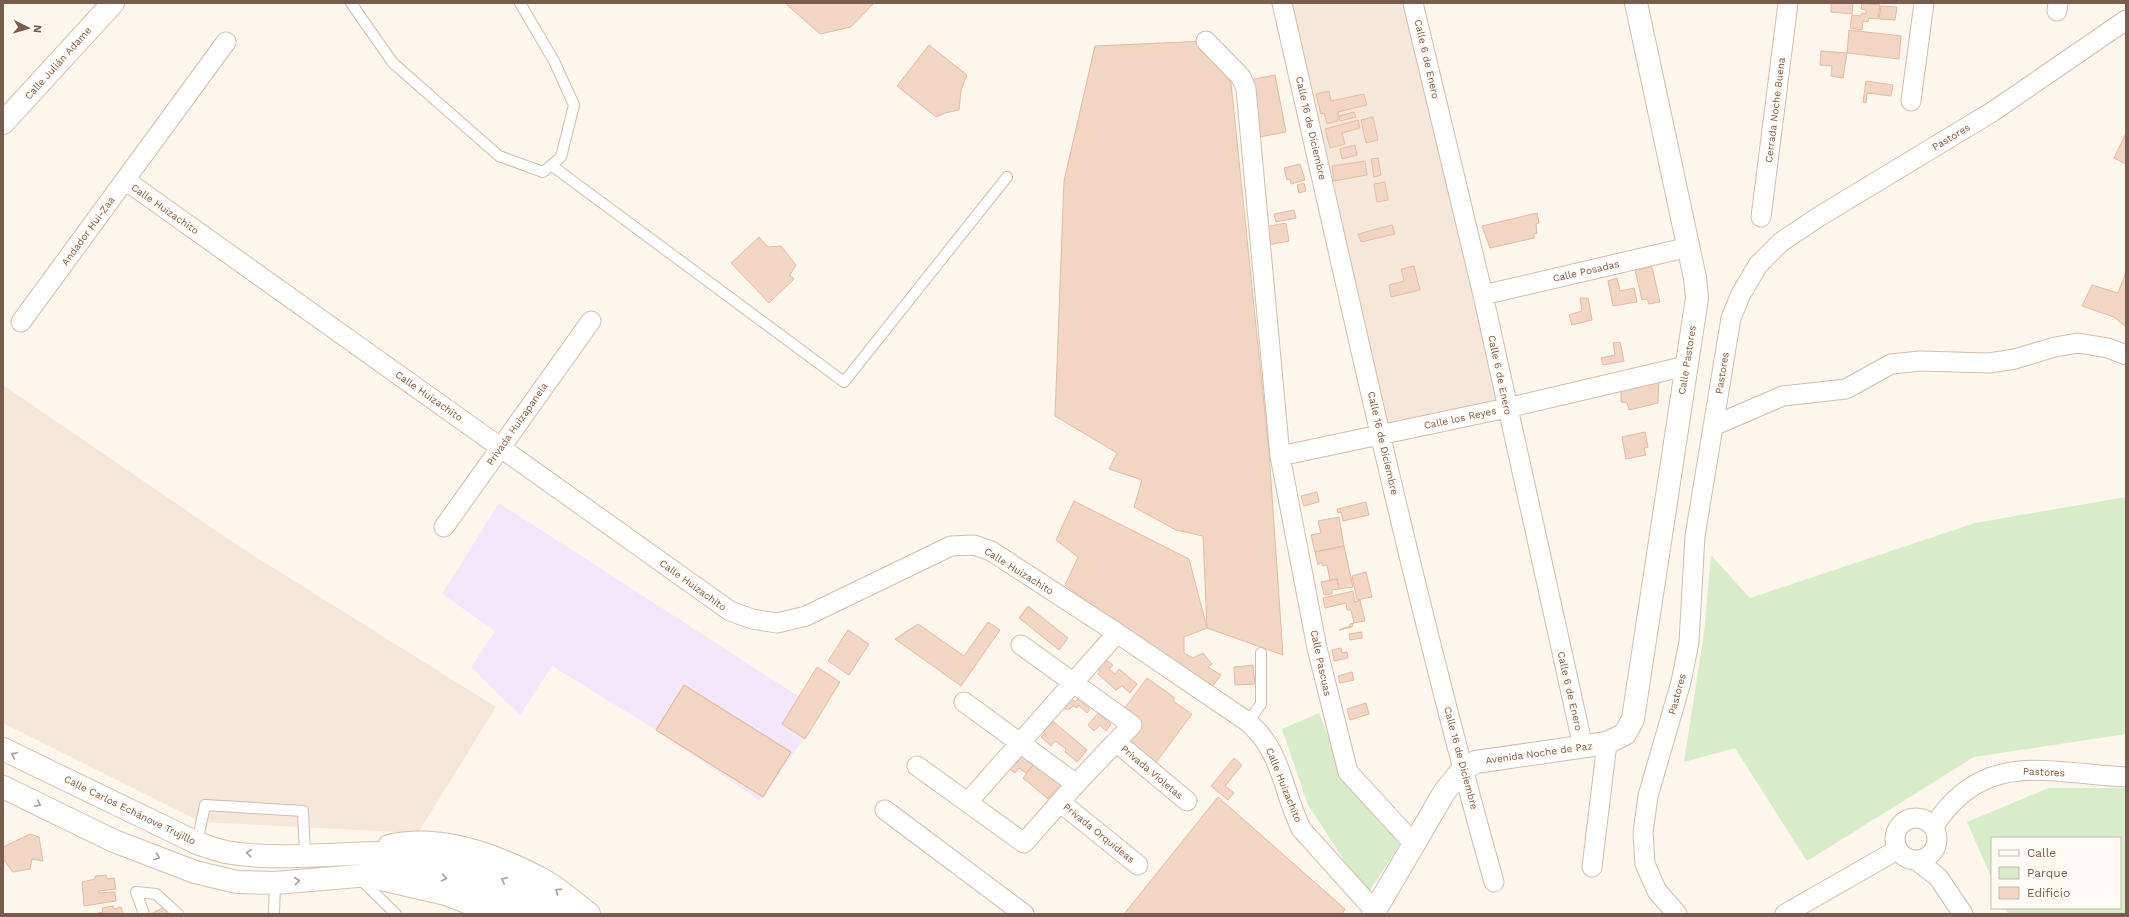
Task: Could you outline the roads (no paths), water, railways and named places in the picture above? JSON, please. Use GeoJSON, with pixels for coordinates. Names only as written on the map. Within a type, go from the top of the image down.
{"type":"FeatureCollection","features":[{"type":"Feature","properties":{"kind":"street","name":"Calle Julián Adame"},"geometry":{"type":"LineString","coordinates":[[3,123],[113,3]]}},
{"type":"Feature","properties":{"kind":"street","name":"Calle 16 de Diciembre"},"geometry":{"type":"LineString","coordinates":[[1282,3],[1381,434],[1462,769],[1494,882]]}},
{"type":"Feature","properties":{"kind":"street","name":"Calle 6 de Enero"},"geometry":{"type":"LineString","coordinates":[[1413,3],[1483,296],[1583,747]]}},
{"type":"Feature","properties":{"kind":"street","name":"Calle Pastores"},"geometry":{"type":"LineString","coordinates":[[1633,719],[1697,298],[1696,278],[1636,3]]}},
{"type":"Feature","properties":{"kind":"street","name":"Cerrada Noche Buena"},"geometry":{"type":"LineString","coordinates":[[1762,217],[1788,3]]}},
{"type":"Feature","properties":{"kind":"street"},"geometry":{"type":"LineString","coordinates":[[1911,101],[1924,3]]}},
{"type":"Feature","properties":{"kind":"street","name":"Pastores"},"geometry":{"type":"LineString","coordinates":[[1677,914],[1657,891],[1645,864],[1643,832],[1648,796],[1681,682],[1689,642],[1695,536],[1731,318],[1741,294],[1758,266],[1781,242],[1820,216],[1992,112],[2126,20]]}},
{"type":"Feature","properties":{"kind":"street","name":"Calle Pascuas"},"geometry":{"type":"LineString","coordinates":[[1206,41],[1241,76],[1246,89],[1280,456],[1317,648],[1335,725],[1348,772],[1414,844]]}},
{"type":"Feature","properties":{"kind":"street","name":"Andador Hui-Zaa"},"geometry":{"type":"LineString","coordinates":[[21,322],[226,42]]}},
{"type":"Feature","properties":{"kind":"street","name":"Calle Huizachito"},"geometry":{"type":"LineString","coordinates":[[125,180],[730,611],[752,619],[777,623],[806,616],[951,546],[974,545],[991,551],[1117,633],[1248,722],[1265,740],[1274,758],[1294,814],[1302,830],[1374,912]]}},
{"type":"Feature","properties":{"kind":"street","name":"Calle Posadas"},"geometry":{"type":"LineString","coordinates":[[1483,296],[1689,247]]}},
{"type":"Feature","properties":{"kind":"street","name":"Privada Huizapanela"},"geometry":{"type":"LineString","coordinates":[[444,527],[591,321]]}},
{"type":"Feature","properties":{"kind":"street"},"geometry":{"type":"LineString","coordinates":[[1713,426],[1783,396],[1846,389],[1891,364],[1920,361],[1989,363],[2016,360],[2055,347],[2078,343],[2108,348],[2126,355]]}},
{"type":"Feature","properties":{"kind":"street","name":"Calle los Reyes"},"geometry":{"type":"LineString","coordinates":[[1280,456],[1507,408],[1686,366]]}},
{"type":"Feature","properties":{"kind":"street"},"geometry":{"type":"LineString","coordinates":[[961,797],[1019,743],[1117,633]]}},
{"type":"Feature","properties":{"kind":"street"},"geometry":{"type":"LineString","coordinates":[[917,766],[1024,843],[1076,784],[1132,725],[1021,645]]}},
{"type":"Feature","properties":{"kind":"street"},"geometry":{"type":"LineString","coordinates":[[964,702],[1076,784]]}},
{"type":"Feature","properties":{"kind":"street","name":"Avenida Noche de Paz"},"geometry":{"type":"LineString","coordinates":[[1374,912],[1445,791],[1462,769],[1476,762],[1607,743],[1625,734],[1633,719]]}},
{"type":"Feature","properties":{"kind":"street","name":"Privada Violetas"},"geometry":{"type":"LineString","coordinates":[[1116,742],[1187,802]]}},
{"type":"Feature","properties":{"kind":"street"},"geometry":{"type":"LineString","coordinates":[[1592,867],[1607,743]]}},
{"type":"Feature","properties":{"kind":"street","name":"Calle Carlos Echánove Trujillo"},"geometry":{"type":"LineString","coordinates":[[3,749],[197,843],[226,852],[267,855],[358,854],[406,863],[458,863],[485,872],[525,890],[562,914]]}},
{"type":"Feature","properties":{"kind":"street","name":"Pastores"},"geometry":{"type":"LineString","coordinates":[[1934,826],[1944,809],[1959,794],[2003,772],[2030,769],[2126,777]]}},
{"type":"Feature","properties":{"kind":"street","name":"Calle Carlos Echánove Trujillo"},"geometry":{"type":"LineString","coordinates":[[3,787],[114,841],[196,872],[238,882],[275,883],[362,876],[406,863],[435,876],[486,890],[534,914]]}},
{"type":"Feature","properties":{"kind":"street","name":"Privada Orquídeas"},"geometry":{"type":"LineString","coordinates":[[1060,802],[1138,865]]}},
{"type":"Feature","properties":{"kind":"street"},"geometry":{"type":"LineString","coordinates":[[885,810],[1024,914]]}},
{"type":"Feature","properties":{"kind":"street"},"geometry":{"type":"LineString","coordinates":[[1938,877],[1934,853],[1937,844],[1937,834],[1934,826],[1923,818],[1910,818],[1899,825],[1895,837],[1897,850],[1905,858],[1917,861],[1938,877],[1963,914]]}},
{"type":"Feature","properties":{"kind":"street","name":"Calle Carlos Echánove Trujillo"},"geometry":{"type":"LineString","coordinates":[[358,854],[403,843],[440,844],[489,855],[545,882],[589,914]]}},
{"type":"Feature","properties":{"kind":"street"},"geometry":{"type":"LineString","coordinates":[[1785,914],[1897,850]]}},
{"type":"Feature","properties":{"kind":"street"},"geometry":{"type":"LineString","coordinates":[[1917,861],[1926,859],[1934,853]]}},
{"type":"Feature","properties":{"kind":"street","name":"Calle Carlos Echánove Trujillo"},"geometry":{"type":"LineString","coordinates":[[362,876],[446,894],[497,914]]}},
{"type":"Feature","properties":{"kind":"lane"},"geometry":{"type":"LineString","coordinates":[[351,3],[393,63],[499,156],[543,172],[561,158],[574,105],[554,61],[520,3]]}},
{"type":"Feature","properties":{"kind":"lane"},"geometry":{"type":"LineString","coordinates":[[551,165],[844,382],[1007,177]]}},
{"type":"Feature","properties":{"kind":"lane"},"geometry":{"type":"LineString","coordinates":[[1248,722],[1261,704],[1261,653]]}},
{"type":"Feature","properties":{"kind":"lane"},"geometry":{"type":"LineString","coordinates":[[197,843],[205,805],[303,811],[305,854]]}},
{"type":"Feature","properties":{"kind":"lane"},"geometry":{"type":"LineString","coordinates":[[362,876],[391,912]]}},
{"type":"Feature","properties":{"kind":"lane"},"geometry":{"type":"LineString","coordinates":[[274,914],[275,883]]}},
{"type":"Feature","properties":{"kind":"lane"},"geometry":{"type":"LineString","coordinates":[[144,914],[136,892],[156,894],[178,914]]}}]}
